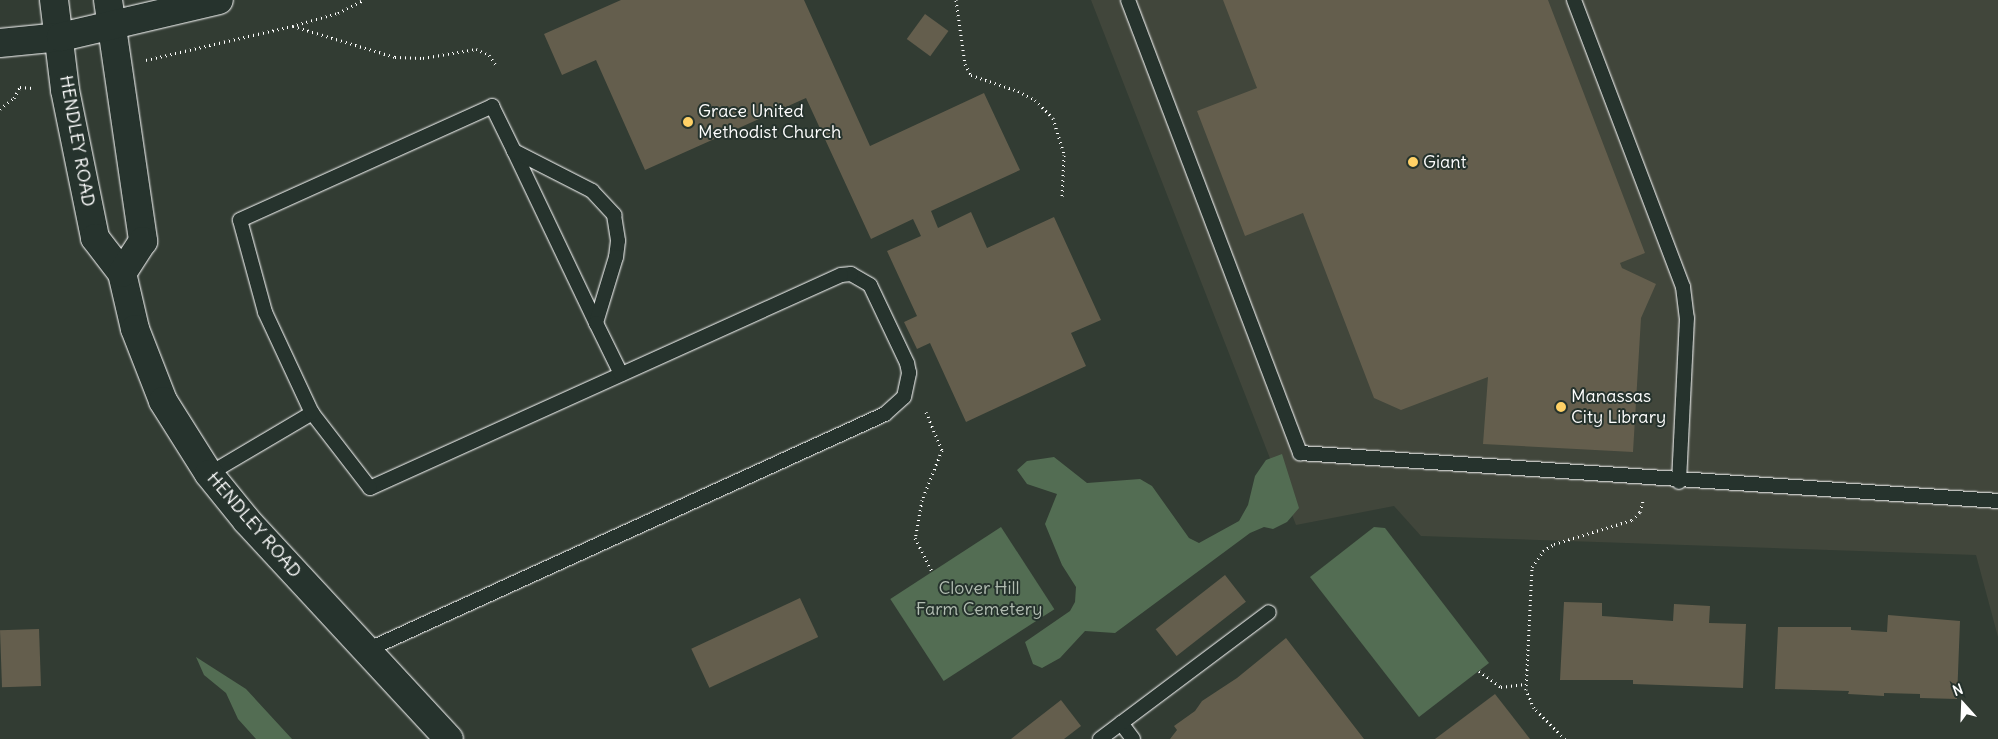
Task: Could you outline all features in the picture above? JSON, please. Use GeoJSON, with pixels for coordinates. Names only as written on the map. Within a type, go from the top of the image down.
{"type":"FeatureCollection","features":[{"type":"Feature","properties":{"kind":"street","name":"HENDLEY ROAD"},"geometry":{"type":"LineString","coordinates":[[54,0],[61,37],[65,90],[95,238],[122,273],[135,329],[152,376],[167,408],[209,474],[248,521],[449,739]]}},
{"type":"Feature","properties":{"kind":"street"},"geometry":{"type":"LineString","coordinates":[[0,43],[61,37],[109,13],[218,0]]}},
{"type":"Feature","properties":{"kind":"street"},"geometry":{"type":"LineString","coordinates":[[109,13],[143,241],[122,273]]}},
{"type":"Feature","properties":{"kind":"lane"},"geometry":{"type":"LineString","coordinates":[[1128,0],[1300,453],[1679,482],[1998,501]]}},
{"type":"Feature","properties":{"kind":"lane"},"geometry":{"type":"LineString","coordinates":[[1574,0],[1683,287],[1687,318],[1679,482]]}},
{"type":"Feature","properties":{"kind":"lane"},"geometry":{"type":"LineString","coordinates":[[367,650],[886,414],[904,397],[909,373],[870,285],[851,274],[829,279],[621,374],[370,488],[312,413],[264,312],[240,220],[492,106],[621,374]]}},
{"type":"Feature","properties":{"kind":"lane"},"geometry":{"type":"LineString","coordinates":[[514,151],[592,191],[614,215],[618,241],[616,257],[596,323]]}},
{"type":"Feature","properties":{"kind":"lane"},"geometry":{"type":"LineString","coordinates":[[209,474],[312,413]]}},
{"type":"Feature","properties":{"kind":"lane"},"geometry":{"type":"LineString","coordinates":[[1100,739],[1269,612]]}},
{"type":"Feature","properties":{"kind":"lane"},"geometry":{"type":"LineString","coordinates":[[1121,723],[1133,739]]}},
{"type":"Feature","properties":{"kind":"path"},"geometry":{"type":"LineString","coordinates":[[119,73],[162,54],[248,38],[338,13],[364,0]]}},
{"type":"Feature","properties":{"kind":"path"},"geometry":{"type":"LineString","coordinates":[[956,0],[965,64],[971,75],[1018,91],[1035,100],[1053,118],[1064,155],[1062,198]]}},
{"type":"Feature","properties":{"kind":"path"},"geometry":{"type":"LineString","coordinates":[[292,26],[395,57],[423,58],[476,49],[489,55],[495,64]]}},
{"type":"Feature","properties":{"kind":"path"},"geometry":{"type":"LineString","coordinates":[[0,109],[14,98],[20,87],[65,90]]}},
{"type":"Feature","properties":{"kind":"path"},"geometry":{"type":"LineString","coordinates":[[926,412],[942,450],[922,500],[915,538],[919,551],[932,571]]}},
{"type":"Feature","properties":{"kind":"path"},"geometry":{"type":"LineString","coordinates":[[1565,739],[1534,708],[1525,684],[1530,576],[1536,559],[1554,544],[1637,516],[1643,508],[1645,479]]}},
{"type":"Feature","properties":{"kind":"path"},"geometry":{"type":"LineString","coordinates":[[1479,671],[1501,687],[1525,684]]}},
{"type":"Feature","properties":{"kind":"shaded area"},"geometry":{"type":"Polygon","coordinates":[[[1091,0],[1998,0],[1998,637],[1976,555],[1421,536],[1394,506],[1296,525],[1091,0]]]}},
{"type":"Feature","properties":{"kind":"green space"},"geometry":{"type":"Polygon","coordinates":[[[1282,454],[1299,508],[1287,522],[1273,529],[1264,527],[1250,533],[1115,633],[1085,631],[1060,658],[1042,668],[1033,664],[1025,642],[1070,611],[1075,602],[1076,587],[1062,565],[1045,524],[1057,494],[1027,484],[1017,470],[1027,461],[1054,457],[1087,483],[1140,479],[1152,486],[1189,538],[1199,543],[1239,521],[1248,505],[1255,476],[1266,460],[1282,454]]]}},
{"type":"Feature","properties":{"kind":"green space","name":"Clover Hill Farm Cemetery"},"geometry":{"type":"Polygon","coordinates":[[[1001,527],[1054,609],[944,681],[890,599],[1001,527]]]}},
{"type":"Feature","properties":{"kind":"green space"},"geometry":{"type":"Polygon","coordinates":[[[1374,527],[1385,528],[1489,663],[1419,717],[1310,577],[1374,527]]]}},
{"type":"Feature","properties":{"kind":"green space"},"geometry":{"type":"Polygon","coordinates":[[[196,657],[246,689],[292,739],[256,739],[238,719],[226,693],[204,675],[196,657]]]}},
{"type":"Feature","properties":{"kind":"building","name":"Grace United Methodist Church"},"geometry":{"type":"Polygon","coordinates":[[[621,0],[804,0],[870,146],[984,93],[1020,170],[931,211],[938,228],[971,212],[987,248],[1054,217],[1101,320],[1071,333],[1086,366],[966,422],[930,343],[917,349],[904,322],[917,316],[887,251],[921,236],[913,219],[871,239],[806,98],[645,170],[596,60],[562,75],[544,34],[621,0]]]}},
{"type":"Feature","properties":{"kind":"building","name":"Giant"},"geometry":{"type":"Polygon","coordinates":[[[1223,0],[1548,0],[1645,253],[1620,263],[1622,268],[1656,284],[1641,318],[1633,452],[1483,444],[1488,377],[1401,410],[1374,398],[1303,213],[1245,236],[1197,111],[1257,88],[1223,0]]]}},
{"type":"Feature","properties":{"kind":"building"},"geometry":{"type":"Polygon","coordinates":[[[925,14],[948,31],[930,56],[907,39],[925,14]]]}},
{"type":"Feature","properties":{"kind":"building"},"geometry":{"type":"Polygon","coordinates":[[[1225,575],[1246,602],[1177,656],[1156,629],[1225,575]]]}},
{"type":"Feature","properties":{"kind":"building"},"geometry":{"type":"Polygon","coordinates":[[[800,598],[818,637],[709,688],[691,649],[800,598]]]}},
{"type":"Feature","properties":{"kind":"building"},"geometry":{"type":"Polygon","coordinates":[[[1564,602],[1602,603],[1602,616],[1673,621],[1674,604],[1710,606],[1709,623],[1746,624],[1743,688],[1633,684],[1633,680],[1560,680],[1564,602]]]}},
{"type":"Feature","properties":{"kind":"building"},"geometry":{"type":"Polygon","coordinates":[[[1888,615],[1960,621],[1957,699],[1920,698],[1920,694],[1884,693],[1884,696],[1848,694],[1849,691],[1775,689],[1778,627],[1851,627],[1851,630],[1887,632],[1888,615]]]}},
{"type":"Feature","properties":{"kind":"building"},"geometry":{"type":"Polygon","coordinates":[[[39,629],[41,686],[2,687],[0,630],[39,629]]]}},
{"type":"Feature","properties":{"kind":"building"},"geometry":{"type":"Polygon","coordinates":[[[1286,638],[1364,739],[1170,739],[1177,730],[1174,726],[1195,711],[1202,701],[1237,678],[1286,638]]]}},
{"type":"Feature","properties":{"kind":"building"},"geometry":{"type":"Polygon","coordinates":[[[1495,694],[1530,739],[1435,739],[1495,694]]]}},
{"type":"Feature","properties":{"kind":"building"},"geometry":{"type":"Polygon","coordinates":[[[1061,700],[1081,726],[1064,739],[1011,739],[1061,700]]]}},
{"type":"Feature","properties":{"kind":"place","name":"Grace United Methodist Church"},"geometry":{"type":"Point","coordinates":[688,122]}},
{"type":"Feature","properties":{"kind":"place","name":"Giant"},"geometry":{"type":"Point","coordinates":[1413,162]}},
{"type":"Feature","properties":{"kind":"place","name":"Manassas City Library"},"geometry":{"type":"Point","coordinates":[1561,407]}}]}
